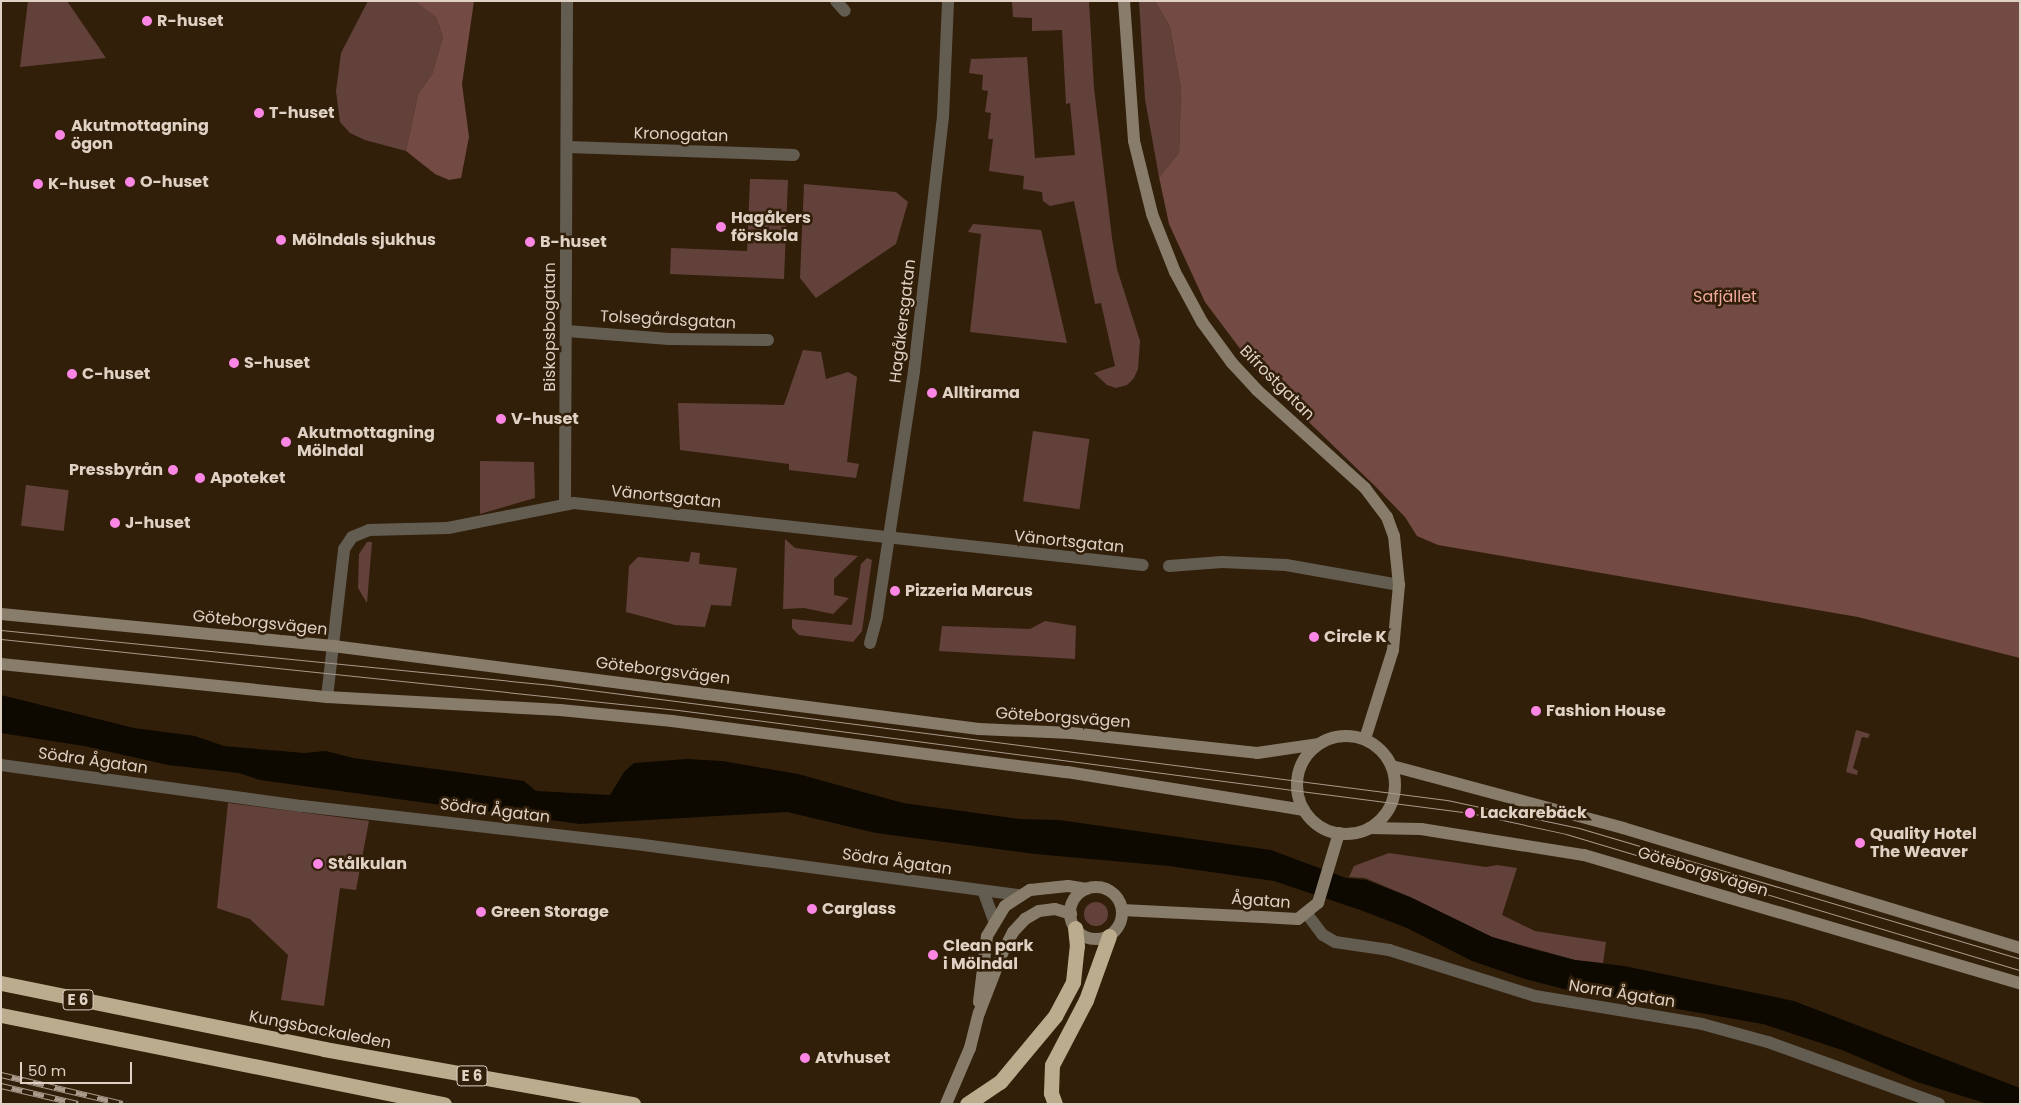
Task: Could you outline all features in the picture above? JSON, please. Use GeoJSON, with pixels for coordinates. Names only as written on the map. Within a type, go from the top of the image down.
{"type":"FeatureCollection","features":[{"type":"Feature","properties":{"kind":"highway"},"geometry":{"type":"LineString","coordinates":[[967,1104],[1000,1082],[1055,1016],[1074,975],[1073,921]]}},
{"type":"Feature","properties":{"kind":"highway"},"geometry":{"type":"LineString","coordinates":[[1055,1104],[1051,1093],[1052,1065],[1086,1000],[1109,936]]}},
{"type":"Feature","properties":{"kind":"highway","name":"Kungsbackaleden"},"geometry":{"type":"LineString","coordinates":[[1,983],[324,1049],[627,1103],[648,1104]]}},
{"type":"Feature","properties":{"kind":"highway","name":"E 6"},"geometry":{"type":"LineString","coordinates":[[1,1014],[444,1104]]}},
{"type":"Feature","properties":{"kind":"main road","name":"Bifrostgatan"},"geometry":{"type":"LineString","coordinates":[[1124,1],[1134,141],[1152,214],[1175,272],[1202,322],[1232,363],[1257,390],[1378,504],[1394,536],[1399,585],[1392,650],[1365,740]]}},
{"type":"Feature","properties":{"kind":"main road","name":"Göteborgsvägen"},"geometry":{"type":"LineString","coordinates":[[1,614],[333,646],[979,730],[1071,733],[1257,753],[1319,744],[1338,736],[1365,740]]}},
{"type":"Feature","properties":{"kind":"main road"},"geometry":{"type":"LineString","coordinates":[[1,664],[327,697],[560,710],[672,721],[1067,772],[1304,810]]}},
{"type":"Feature","properties":{"kind":"main road"},"geometry":{"type":"LineString","coordinates":[[1365,740],[1378,747],[1392,766],[1396,786],[1392,802],[1386,814],[1370,828]]}},
{"type":"Feature","properties":{"kind":"main road"},"geometry":{"type":"LineString","coordinates":[[1319,744],[1307,756],[1299,771],[1298,789],[1304,810],[1321,827],[1339,833]]}},
{"type":"Feature","properties":{"kind":"main road","name":"Göteborgsvägen"},"geometry":{"type":"LineString","coordinates":[[1392,766],[1623,828],[2020,948]]}},
{"type":"Feature","properties":{"kind":"main road","name":"Göteborgsvägen"},"geometry":{"type":"LineString","coordinates":[[1339,833],[1357,833],[1370,828],[1421,829],[1584,855],[2020,982]]}},
{"type":"Feature","properties":{"kind":"main road","name":"Ågatan"},"geometry":{"type":"LineString","coordinates":[[1122,910],[1204,912],[1291,921],[1307,914],[1318,903],[1339,833]]}},
{"type":"Feature","properties":{"kind":"main road"},"geometry":{"type":"LineString","coordinates":[[946,1104],[970,1048],[979,1014],[985,984],[987,936],[994,920],[1018,895],[1047,886],[1087,889],[1102,888],[1112,892],[1122,910],[1119,925],[1109,936],[1090,938],[1073,921],[1047,910],[1025,919],[1006,944],[985,984]]}},
{"type":"Feature","properties":{"kind":"main road"},"geometry":{"type":"LineString","coordinates":[[1073,921],[1074,899],[1087,889]]}},
{"type":"Feature","properties":{"kind":"street","name":"Biskopsbogatan"},"geometry":{"type":"LineString","coordinates":[[565,503],[568,147],[567,1]]}},
{"type":"Feature","properties":{"kind":"street"},"geometry":{"type":"LineString","coordinates":[[836,1],[845,11]]}},
{"type":"Feature","properties":{"kind":"street","name":"Hagåkersgatan"},"geometry":{"type":"LineString","coordinates":[[870,643],[878,616],[914,371],[939,159],[948,1]]}},
{"type":"Feature","properties":{"kind":"street","name":"Kronogatan"},"geometry":{"type":"LineString","coordinates":[[568,147],[794,155]]}},
{"type":"Feature","properties":{"kind":"street","name":"Tolsegårdsgatan"},"geometry":{"type":"LineString","coordinates":[[567,331],[668,339],[768,340]]}},
{"type":"Feature","properties":{"kind":"street","name":"Vänortsgatan"},"geometry":{"type":"LineString","coordinates":[[327,697],[344,549],[352,537],[369,530],[448,528],[565,503],[1143,565]]}},
{"type":"Feature","properties":{"kind":"street"},"geometry":{"type":"LineString","coordinates":[[1169,566],[1222,562],[1286,565],[1399,585]]}},
{"type":"Feature","properties":{"kind":"street","name":"Södra Ågatan"},"geometry":{"type":"LineString","coordinates":[[1,764],[302,806],[654,846],[984,893],[994,890],[1018,895]]}},
{"type":"Feature","properties":{"kind":"street"},"geometry":{"type":"LineString","coordinates":[[984,893],[994,920]]}},
{"type":"Feature","properties":{"kind":"street","name":"Norra Ågatan"},"geometry":{"type":"LineString","coordinates":[[1307,914],[1323,935],[1335,942],[1389,950],[1534,996],[1702,1024],[1768,1042],[1938,1104]]}},
{"type":"Feature","properties":{"kind":"shaded area"},"geometry":{"type":"Polygon","coordinates":[[[28,1],[67,1],[106,58],[20,67],[28,1]]]}},
{"type":"Feature","properties":{"kind":"shaded area"},"geometry":{"type":"Polygon","coordinates":[[[368,1],[415,1],[425,5],[436,17],[443,37],[432,74],[418,94],[406,151],[365,140],[350,133],[340,122],[336,91],[341,53],[368,1]]]}},
{"type":"Feature","properties":{"kind":"shaded area"},"geometry":{"type":"Polygon","coordinates":[[[1089,1],[1094,88],[1112,238],[1117,269],[1140,341],[1138,369],[1134,378],[1127,385],[1116,388],[1107,385],[1094,373],[1115,366],[1101,303],[1095,304],[1074,201],[1050,206],[1043,201],[1042,192],[1023,189],[1024,176],[989,171],[993,139],[988,139],[991,113],[985,112],[988,91],[982,90],[983,75],[969,73],[971,59],[1027,57],[1035,158],[1075,155],[1070,103],[1066,104],[1062,30],[1032,31],[1032,18],[1013,17],[1012,2],[1089,1]]]}},
{"type":"Feature","properties":{"kind":"shaded area"},"geometry":{"type":"Polygon","coordinates":[[[1139,1],[1155,1],[1170,27],[1181,89],[1179,153],[1159,177],[1145,99],[1139,1]]]}},
{"type":"Feature","properties":{"kind":"shaded area"},"geometry":{"type":"Polygon","coordinates":[[[750,179],[788,180],[784,279],[670,274],[671,248],[747,251],[750,179]]]}},
{"type":"Feature","properties":{"kind":"shaded area"},"geometry":{"type":"Polygon","coordinates":[[[804,184],[896,192],[908,202],[896,244],[816,298],[800,278],[804,184]]]}},
{"type":"Feature","properties":{"kind":"shaded area"},"geometry":{"type":"Polygon","coordinates":[[[973,224],[1041,230],[1067,343],[970,332],[981,234],[968,232],[973,224]]]}},
{"type":"Feature","properties":{"kind":"shaded area"},"geometry":{"type":"Polygon","coordinates":[[[803,350],[821,352],[826,379],[848,372],[857,377],[847,462],[859,464],[856,478],[789,470],[789,464],[680,450],[678,403],[784,405],[803,350]]]}},
{"type":"Feature","properties":{"kind":"shaded area"},"geometry":{"type":"Polygon","coordinates":[[[1033,431],[1089,439],[1080,509],[1023,501],[1033,431]]]}},
{"type":"Feature","properties":{"kind":"shaded area"},"geometry":{"type":"Polygon","coordinates":[[[480,461],[534,462],[535,498],[480,514],[480,461]]]}},
{"type":"Feature","properties":{"kind":"shaded area"},"geometry":{"type":"Polygon","coordinates":[[[26,485],[69,490],[64,531],[21,526],[26,485]]]}},
{"type":"Feature","properties":{"kind":"shaded area"},"geometry":{"type":"Polygon","coordinates":[[[785,539],[795,548],[858,556],[834,579],[834,595],[849,598],[833,614],[804,608],[783,609],[785,539]]]}},
{"type":"Feature","properties":{"kind":"shaded area"},"geometry":{"type":"Polygon","coordinates":[[[367,542],[372,542],[367,603],[358,588],[359,554],[367,542]]]}},
{"type":"Feature","properties":{"kind":"shaded area"},"geometry":{"type":"Polygon","coordinates":[[[691,552],[700,553],[699,564],[737,568],[731,606],[711,605],[705,627],[675,625],[626,612],[629,566],[638,557],[689,562],[691,552]]]}},
{"type":"Feature","properties":{"kind":"shaded area"},"geometry":{"type":"Polygon","coordinates":[[[867,558],[872,560],[862,631],[853,642],[799,635],[792,628],[792,619],[852,625],[861,564],[867,558]]]}},
{"type":"Feature","properties":{"kind":"shaded area"},"geometry":{"type":"Polygon","coordinates":[[[1045,621],[1076,626],[1075,659],[939,651],[942,626],[1030,629],[1045,621]]]}},
{"type":"Feature","properties":{"kind":"shaded area"},"geometry":{"type":"Polygon","coordinates":[[[1,695],[134,728],[195,736],[224,746],[304,753],[326,751],[353,758],[524,781],[536,791],[610,795],[624,772],[634,763],[687,759],[722,761],[798,774],[903,803],[1019,819],[1059,820],[1271,850],[1346,878],[1366,880],[1410,897],[1492,937],[1529,948],[1575,960],[1624,966],[1794,1001],[2020,1088],[2020,1104],[1988,1104],[1917,1082],[1842,1050],[1763,1024],[1564,989],[1525,979],[1472,961],[1407,928],[1274,881],[1169,866],[1035,854],[876,833],[787,812],[580,824],[260,780],[239,773],[168,765],[84,746],[1,733],[1,695]]]}},
{"type":"Feature","properties":{"kind":"shaded area"},"geometry":{"type":"Polygon","coordinates":[[[1856,730],[1870,734],[1868,738],[1862,737],[1853,768],[1858,771],[1857,775],[1846,772],[1856,730]]]}},
{"type":"Feature","properties":{"kind":"shaded area"},"geometry":{"type":"Polygon","coordinates":[[[228,803],[369,821],[356,890],[340,888],[324,1006],[281,1000],[288,955],[250,919],[217,908],[228,803]]]}},
{"type":"Feature","properties":{"kind":"shaded area"},"geometry":{"type":"Polygon","coordinates":[[[1389,853],[1486,867],[1497,865],[1517,868],[1502,915],[1535,931],[1606,942],[1603,963],[1575,960],[1492,937],[1410,897],[1365,878],[1349,877],[1354,866],[1389,853]]]}},
{"type":"Feature","properties":{"kind":"shaded area"},"geometry":{"type":"Polygon","coordinates":[[[1096,902],[1101,903],[1107,909],[1107,919],[1101,925],[1096,926],[1091,925],[1085,919],[1084,914],[1085,909],[1091,903],[1096,902]]]}},
{"type":"Feature","properties":{"kind":"green space"},"geometry":{"type":"Polygon","coordinates":[[[415,1],[474,1],[462,84],[469,137],[461,178],[449,180],[435,174],[406,151],[418,94],[432,74],[443,37],[436,17],[415,1]]]}},
{"type":"Feature","properties":{"kind":"green space","name":"Safjället"},"geometry":{"type":"Polygon","coordinates":[[[1155,1],[2020,1],[2020,658],[1858,617],[1438,545],[1417,536],[1405,517],[1375,486],[1259,374],[1205,302],[1169,224],[1159,177],[1179,153],[1181,89],[1170,27],[1155,1]]]}},
{"type":"Feature","properties":{"kind":"tram line"},"geometry":{"type":"LineString","coordinates":[[1,630],[551,685],[1447,800],[1579,828],[2020,959]]}},
{"type":"Feature","properties":{"kind":"tram line"},"geometry":{"type":"LineString","coordinates":[[1,639],[678,710],[1470,813],[1566,834],[2020,970]]}},
{"type":"Feature","properties":{"kind":"railway"},"geometry":{"type":"LineString","coordinates":[[1,1075],[123,1104]]}},
{"type":"Feature","properties":{"kind":"railway"},"geometry":{"type":"LineString","coordinates":[[1,1086],[78,1104]]}},
{"type":"Feature","properties":{"kind":"place","name":"R-huset"},"geometry":{"type":"Point","coordinates":[147,21]}},
{"type":"Feature","properties":{"kind":"place","name":"T-huset"},"geometry":{"type":"Point","coordinates":[259,113]}},
{"type":"Feature","properties":{"kind":"place","name":"Akutmottagning ögon"},"geometry":{"type":"Point","coordinates":[60,135]}},
{"type":"Feature","properties":{"kind":"place","name":"O-huset"},"geometry":{"type":"Point","coordinates":[130,182]}},
{"type":"Feature","properties":{"kind":"place","name":"K-huset"},"geometry":{"type":"Point","coordinates":[38,184]}},
{"type":"Feature","properties":{"kind":"place","name":"Hagåkers förskola"},"geometry":{"type":"Point","coordinates":[721,227]}},
{"type":"Feature","properties":{"kind":"place","name":"Mölndals sjukhus"},"geometry":{"type":"Point","coordinates":[281,240]}},
{"type":"Feature","properties":{"kind":"place","name":"B-huset"},"geometry":{"type":"Point","coordinates":[530,242]}},
{"type":"Feature","properties":{"kind":"place","name":"S-huset"},"geometry":{"type":"Point","coordinates":[234,363]}},
{"type":"Feature","properties":{"kind":"place","name":"C-huset"},"geometry":{"type":"Point","coordinates":[72,374]}},
{"type":"Feature","properties":{"kind":"place","name":"Alltirama"},"geometry":{"type":"Point","coordinates":[932,393]}},
{"type":"Feature","properties":{"kind":"place","name":"V-huset"},"geometry":{"type":"Point","coordinates":[501,419]}},
{"type":"Feature","properties":{"kind":"place","name":"Akutmottagning Mölndal"},"geometry":{"type":"Point","coordinates":[286,442]}},
{"type":"Feature","properties":{"kind":"place","name":"Pressbyrån"},"geometry":{"type":"Point","coordinates":[173,470]}},
{"type":"Feature","properties":{"kind":"place","name":"Apoteket"},"geometry":{"type":"Point","coordinates":[200,478]}},
{"type":"Feature","properties":{"kind":"place","name":"J-huset"},"geometry":{"type":"Point","coordinates":[115,523]}},
{"type":"Feature","properties":{"kind":"place","name":"Pizzeria Marcus"},"geometry":{"type":"Point","coordinates":[895,591]}},
{"type":"Feature","properties":{"kind":"place","name":"Circle K"},"geometry":{"type":"Point","coordinates":[1314,637]}},
{"type":"Feature","properties":{"kind":"place","name":"Fashion House"},"geometry":{"type":"Point","coordinates":[1536,711]}},
{"type":"Feature","properties":{"kind":"place","name":"Lackarebäck"},"geometry":{"type":"Point","coordinates":[1470,813]}},
{"type":"Feature","properties":{"kind":"place","name":"Quality Hotel The Weaver"},"geometry":{"type":"Point","coordinates":[1860,843]}},
{"type":"Feature","properties":{"kind":"place","name":"Stålkulan"},"geometry":{"type":"Point","coordinates":[318,864]}},
{"type":"Feature","properties":{"kind":"place","name":"Carglass"},"geometry":{"type":"Point","coordinates":[812,909]}},
{"type":"Feature","properties":{"kind":"place","name":"Green Storage"},"geometry":{"type":"Point","coordinates":[481,912]}},
{"type":"Feature","properties":{"kind":"place","name":"Clean park i Mölndal"},"geometry":{"type":"Point","coordinates":[933,955]}},
{"type":"Feature","properties":{"kind":"place","name":"Atvhuset"},"geometry":{"type":"Point","coordinates":[805,1058]}}]}
